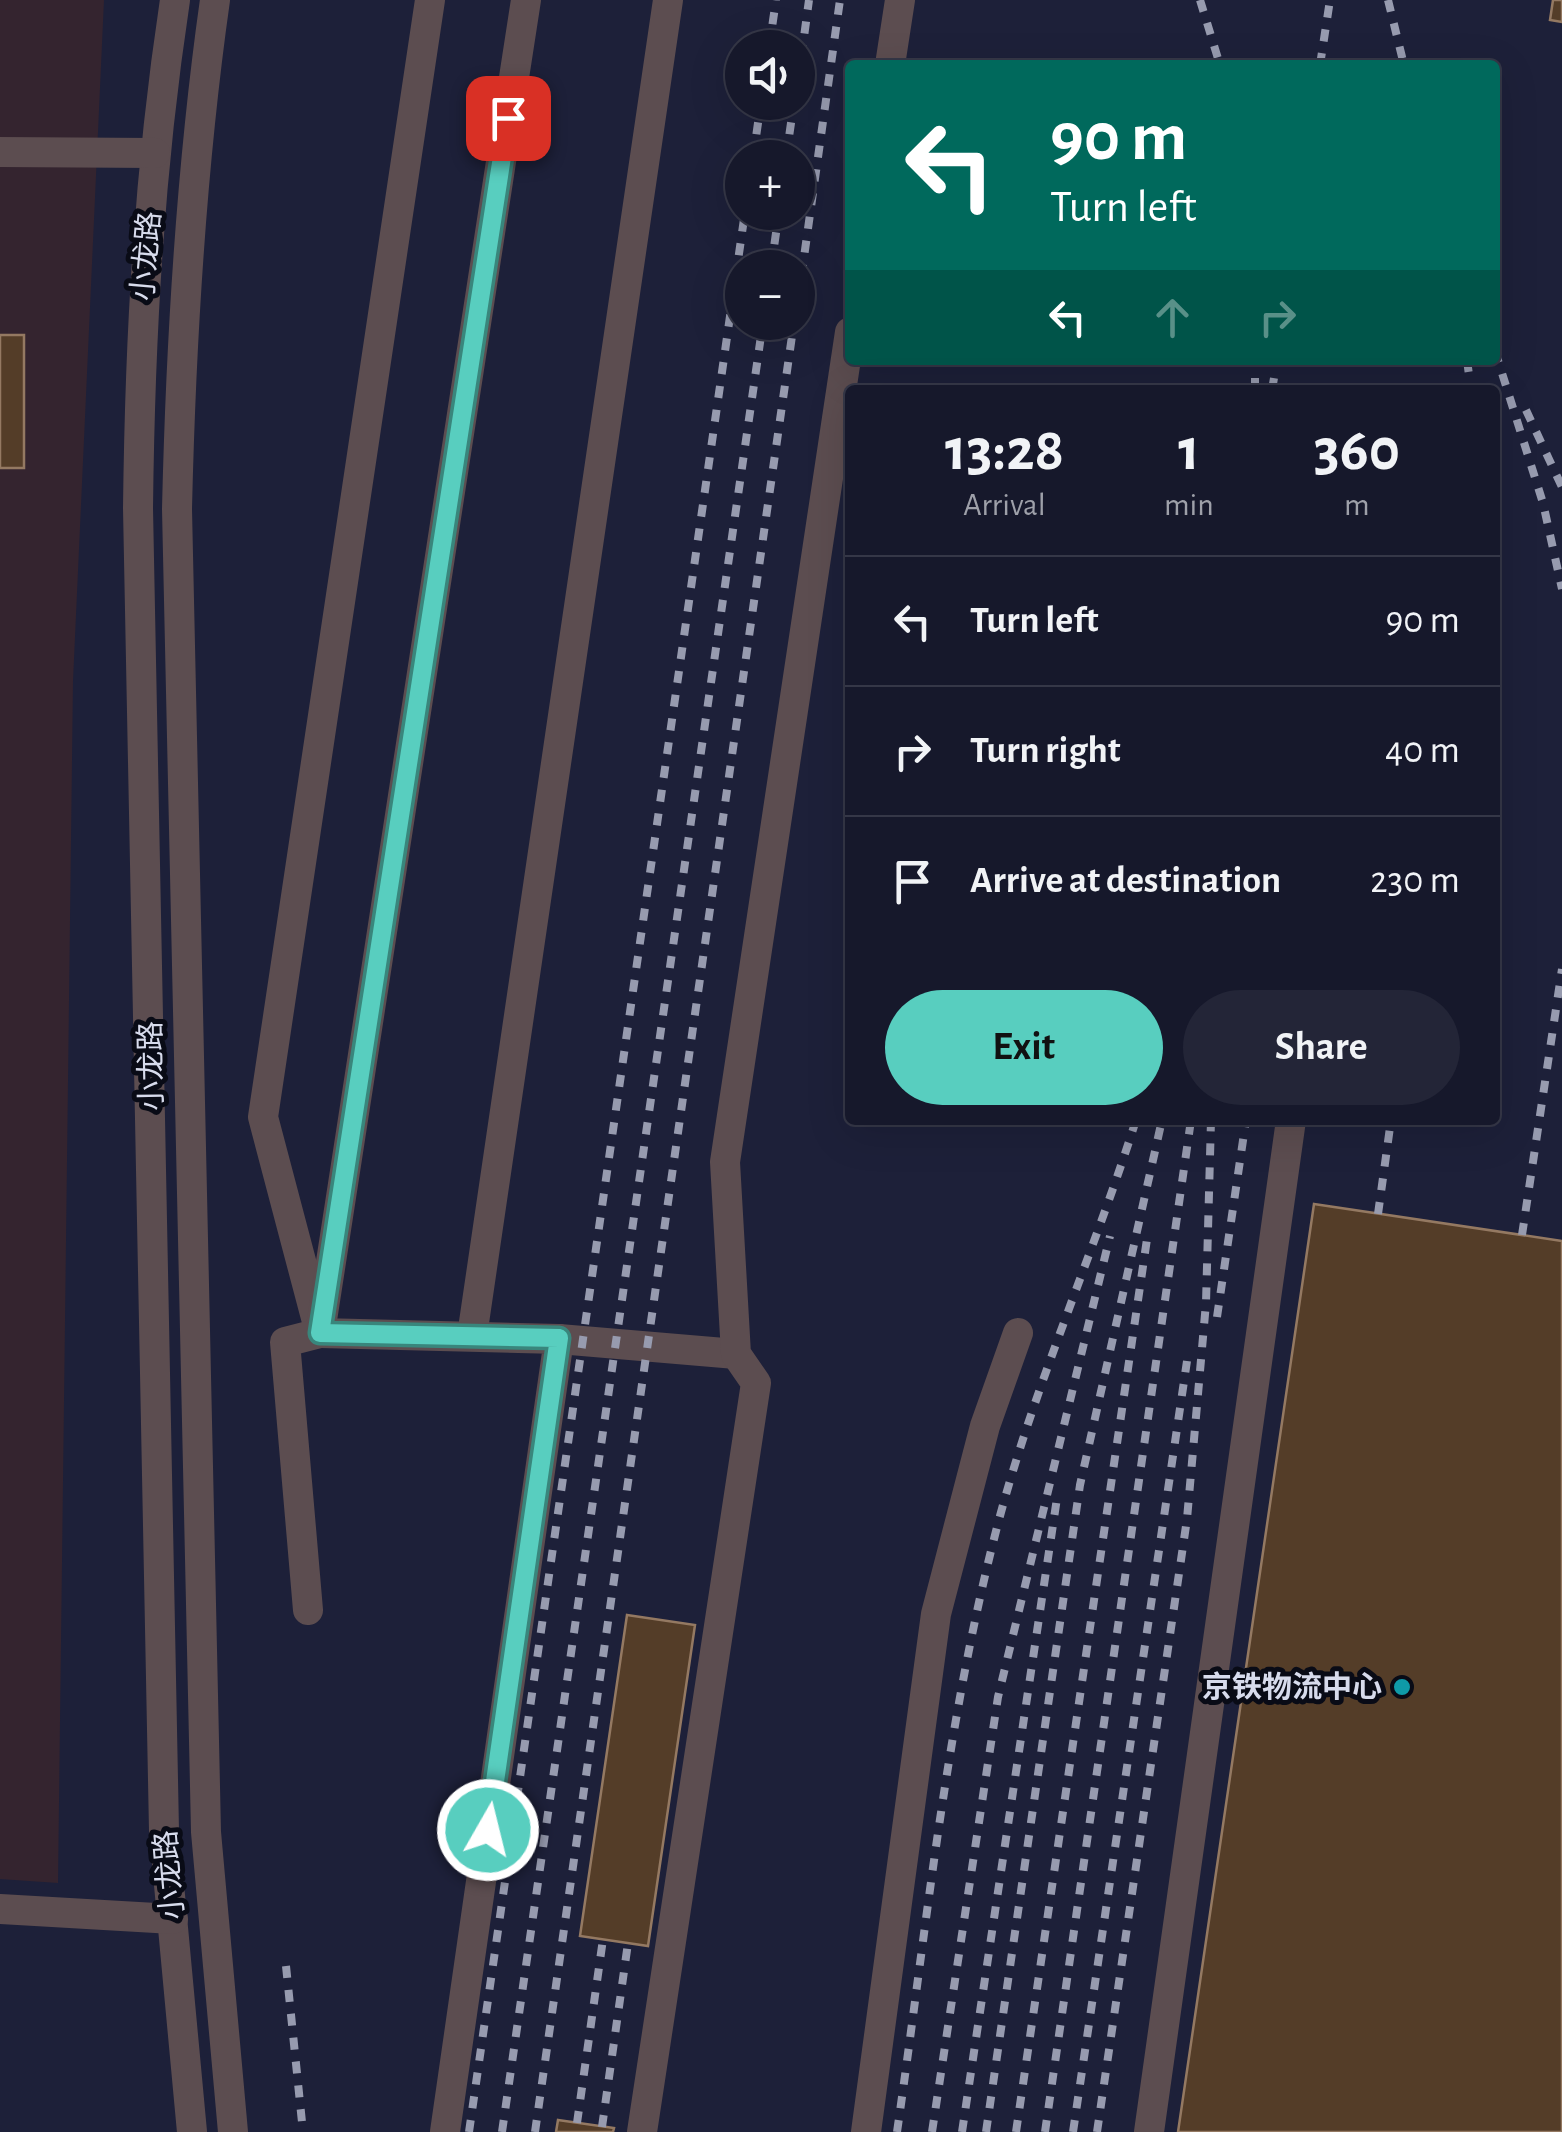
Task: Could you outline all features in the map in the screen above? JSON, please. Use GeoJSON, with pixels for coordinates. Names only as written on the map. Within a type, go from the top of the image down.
{"type":"FeatureCollection","features":[{"type":"Feature","properties":{"kind":"street","name":"小龙路"},"geometry":{"type":"LineString","coordinates":[[174,0],[140,322],[138,508],[157,1306],[157,1604],[164,1831],[192,2132]]}},
{"type":"Feature","properties":{"kind":"street","name":"小龙路"},"geometry":{"type":"LineString","coordinates":[[216,0],[202,92],[181,331],[177,509],[206,1832],[233,2132]]}},
{"type":"Feature","properties":{"kind":"street"},"geometry":{"type":"LineString","coordinates":[[320,1333],[263,1117],[430,0]]}},
{"type":"Feature","properties":{"kind":"street"},"geometry":{"type":"LineString","coordinates":[[320,1333],[526,0]]}},
{"type":"Feature","properties":{"kind":"street"},"geometry":{"type":"LineString","coordinates":[[472,1336],[668,0]]}},
{"type":"Feature","properties":{"kind":"street"},"geometry":{"type":"LineString","coordinates":[[891,60],[900,0]]}},
{"type":"Feature","properties":{"kind":"street"},"geometry":{"type":"LineString","coordinates":[[0,152],[155,153]]}},
{"type":"Feature","properties":{"kind":"street"},"geometry":{"type":"LineString","coordinates":[[642,2132],[756,1383],[736,1354],[725,1162],[845,365]]}},
{"type":"Feature","properties":{"kind":"street"},"geometry":{"type":"LineString","coordinates":[[1149,2132],[1290,1125]]}},
{"type":"Feature","properties":{"kind":"street"},"geometry":{"type":"LineString","coordinates":[[866,2132],[936,1614],[985,1426],[1018,1332]]}},
{"type":"Feature","properties":{"kind":"street"},"geometry":{"type":"LineString","coordinates":[[308,1610],[286,1342],[320,1333],[559,1338],[736,1354]]}},
{"type":"Feature","properties":{"kind":"street"},"geometry":{"type":"LineString","coordinates":[[445,2132],[559,1338]]}},
{"type":"Feature","properties":{"kind":"street"},"geometry":{"type":"LineString","coordinates":[[0,1908],[173,1920]]}},
{"type":"Feature","properties":{"kind":"shaded area"},"geometry":{"type":"Polygon","coordinates":[[[0,0],[104,0],[73,681],[58,1883],[0,1879],[0,0]]]}},
{"type":"Feature","properties":{"kind":"building"},"geometry":{"type":"Polygon","coordinates":[[[1553,0],[1562,0],[1562,22],[1550,20],[1553,0]]]}},
{"type":"Feature","properties":{"kind":"building"},"geometry":{"type":"Polygon","coordinates":[[[0,335],[24,335],[24,468],[0,468],[0,335]]]}},
{"type":"Feature","properties":{"kind":"building","name":"京铁物流中心"},"geometry":{"type":"Polygon","coordinates":[[[1314,1204],[1562,1241],[1562,2132],[1178,2132],[1314,1204]]]}},
{"type":"Feature","properties":{"kind":"building"},"geometry":{"type":"Polygon","coordinates":[[[627,1615],[695,1625],[648,1946],[580,1936],[627,1615]]]}},
{"type":"Feature","properties":{"kind":"building"},"geometry":{"type":"Polygon","coordinates":[[[558,2120],[614,2128],[613,2132],[556,2132],[558,2120]]]}},
{"type":"Feature","properties":{"kind":"railway"},"geometry":{"type":"LineString","coordinates":[[772,30],[776,0]]}},
{"type":"Feature","properties":{"kind":"railway"},"geometry":{"type":"LineString","coordinates":[[805,30],[809,0]]}},
{"type":"Feature","properties":{"kind":"railway"},"geometry":{"type":"LineString","coordinates":[[805,250],[840,0]]}},
{"type":"Feature","properties":{"kind":"railway"},"geometry":{"type":"LineString","coordinates":[[1200,0],[1218,60]]}},
{"type":"Feature","properties":{"kind":"railway"},"geometry":{"type":"LineString","coordinates":[[1321,60],[1330,0]]}},
{"type":"Feature","properties":{"kind":"railway"},"geometry":{"type":"LineString","coordinates":[[1388,0],[1403,60]]}},
{"type":"Feature","properties":{"kind":"railway"},"geometry":{"type":"LineString","coordinates":[[756,140],[758,120]]}},
{"type":"Feature","properties":{"kind":"railway"},"geometry":{"type":"LineString","coordinates":[[789,140],[791,120]]}},
{"type":"Feature","properties":{"kind":"railway"},"geometry":{"type":"LineString","coordinates":[[469,2132],[742,230]]}},
{"type":"Feature","properties":{"kind":"railway"},"geometry":{"type":"LineString","coordinates":[[774,250],[776,230]]}},
{"type":"Feature","properties":{"kind":"railway"},"geometry":{"type":"LineString","coordinates":[[502,2132],[760,340]]}},
{"type":"Feature","properties":{"kind":"railway"},"geometry":{"type":"LineString","coordinates":[[535,2132],[791,340]]}},
{"type":"Feature","properties":{"kind":"railway"},"geometry":{"type":"LineString","coordinates":[[1255,365],[1255,385]]}},
{"type":"Feature","properties":{"kind":"railway"},"geometry":{"type":"LineString","coordinates":[[1273,385],[1276,365]]}},
{"type":"Feature","properties":{"kind":"railway"},"geometry":{"type":"LineString","coordinates":[[1468,365],[1470,385]]}},
{"type":"Feature","properties":{"kind":"railway"},"geometry":{"type":"LineString","coordinates":[[1499,365],[1543,503],[1562,589]]}},
{"type":"Feature","properties":{"kind":"railway"},"geometry":{"type":"LineString","coordinates":[[1526,410],[1562,487]]}},
{"type":"Feature","properties":{"kind":"railway"},"geometry":{"type":"LineString","coordinates":[[1522,1235],[1562,969]]}},
{"type":"Feature","properties":{"kind":"railway"},"geometry":{"type":"LineString","coordinates":[[897,2132],[938,1832],[963,1683],[995,1535],[1026,1430],[1134,1125]]}},
{"type":"Feature","properties":{"kind":"railway"},"geometry":{"type":"LineString","coordinates":[[986,2132],[1080,1485],[1161,1125]]}},
{"type":"Feature","properties":{"kind":"railway"},"geometry":{"type":"LineString","coordinates":[[1045,2132],[1190,1125]]}},
{"type":"Feature","properties":{"kind":"railway"},"geometry":{"type":"LineString","coordinates":[[1097,2132],[1187,1519],[1206,1303],[1211,1125]]}},
{"type":"Feature","properties":{"kind":"railway"},"geometry":{"type":"LineString","coordinates":[[1217,1317],[1245,1125]]}},
{"type":"Feature","properties":{"kind":"railway"},"geometry":{"type":"LineString","coordinates":[[1378,1214],[1390,1125]]}},
{"type":"Feature","properties":{"kind":"railway"},"geometry":{"type":"LineString","coordinates":[[932,2132],[998,1697],[1110,1236]]}},
{"type":"Feature","properties":{"kind":"railway"},"geometry":{"type":"LineString","coordinates":[[1016,2132],[1147,1239]]}},
{"type":"Feature","properties":{"kind":"railway"},"geometry":{"type":"LineString","coordinates":[[1073,2132],[1187,1361]]}},
{"type":"Feature","properties":{"kind":"railway"},"geometry":{"type":"LineString","coordinates":[[962,2132],[1057,1498]]}},
{"type":"Feature","properties":{"kind":"railway"},"geometry":{"type":"LineString","coordinates":[[577,2123],[603,1939]]}},
{"type":"Feature","properties":{"kind":"railway"},"geometry":{"type":"LineString","coordinates":[[602,2127],[628,1943]]}},
{"type":"Feature","properties":{"kind":"railway"},"geometry":{"type":"LineString","coordinates":[[286,1966],[303,2132]]}},
{"type":"Feature","properties":{"kind":"place","name":"京铁物流中心"},"geometry":{"type":"Point","coordinates":[1402,1687]}},
{"type":"Feature","properties":{"kind":"route"},"geometry":{"type":"LineString","coordinates":[[488,1830],[559,1338],[320,1333],[508,118]]}}]}
